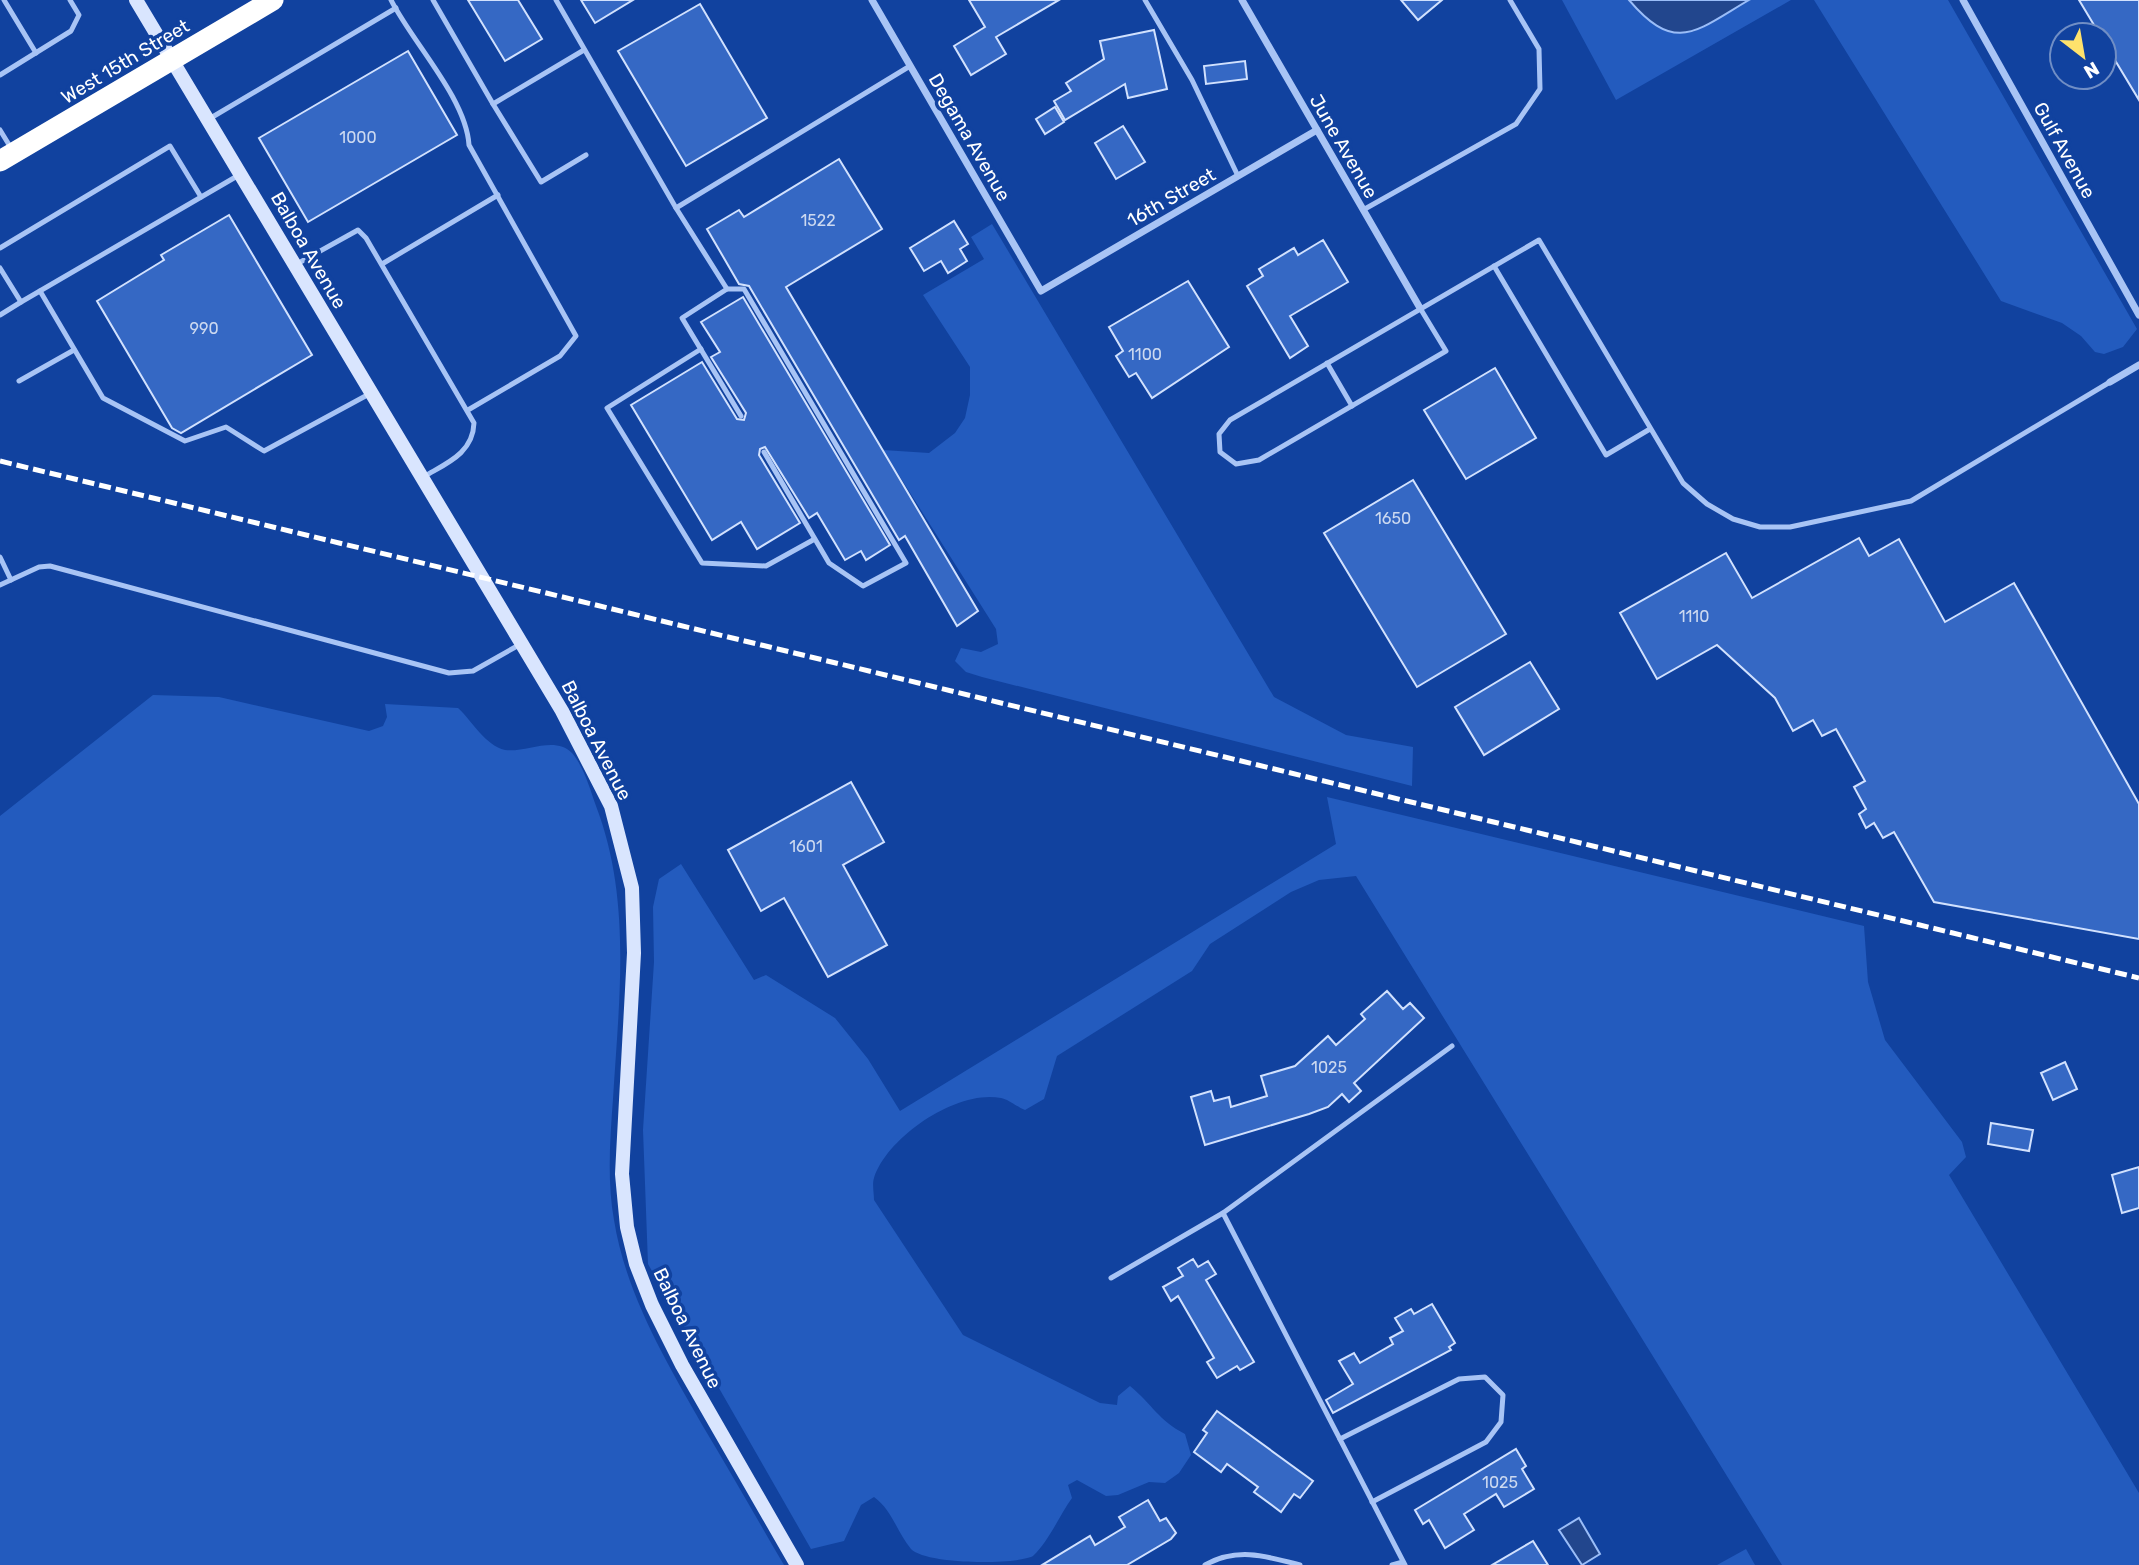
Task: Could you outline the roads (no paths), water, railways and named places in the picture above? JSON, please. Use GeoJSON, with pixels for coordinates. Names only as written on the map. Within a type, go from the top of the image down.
{"type":"FeatureCollection","features":[{"type":"Feature","properties":{"kind":"highway","name":"West 15th Street"},"geometry":{"type":"LineString","coordinates":[[7,157],[273,0]]}},
{"type":"Feature","properties":{"kind":"street","name":"Balboa Avenue"},"geometry":{"type":"LineString","coordinates":[[136,0],[522,643],[595,771],[614,816],[627,860],[635,912],[622,1174],[627,1227],[636,1264],[652,1305],[682,1365],[797,1565]]}},
{"type":"Feature","properties":{"kind":"street","name":"Degama Avenue"},"geometry":{"type":"LineString","coordinates":[[872,0],[1041,291]]}},
{"type":"Feature","properties":{"kind":"street","name":"June Avenue"},"geometry":{"type":"LineString","coordinates":[[1242,0],[1420,308]]}},
{"type":"Feature","properties":{"kind":"street","name":"Gulf Avenue"},"geometry":{"type":"LineString","coordinates":[[1963,0],[2139,315]]}},
{"type":"Feature","properties":{"kind":"street","name":"16th Street"},"geometry":{"type":"LineString","coordinates":[[1041,291],[1317,130]]}},
{"type":"Feature","properties":{"kind":"street"},"geometry":{"type":"LineString","coordinates":[[2110,382],[2139,365]]}},
{"type":"Feature","properties":{"kind":"lane"},"geometry":{"type":"LineString","coordinates":[[4,0],[36,53]]}},
{"type":"Feature","properties":{"kind":"lane"},"geometry":{"type":"LineString","coordinates":[[0,75],[72,31],[79,15],[70,0]]}},
{"type":"Feature","properties":{"kind":"lane"},"geometry":{"type":"LineString","coordinates":[[391,0],[422,45],[468,128],[469,145],[576,336],[560,356],[468,410]]}},
{"type":"Feature","properties":{"kind":"lane"},"geometry":{"type":"LineString","coordinates":[[433,0],[541,182],[586,155]]}},
{"type":"Feature","properties":{"kind":"lane"},"geometry":{"type":"LineString","coordinates":[[556,0],[676,208],[727,289]]}},
{"type":"Feature","properties":{"kind":"lane"},"geometry":{"type":"LineString","coordinates":[[1145,0],[1192,80],[1238,176]]}},
{"type":"Feature","properties":{"kind":"lane"},"geometry":{"type":"LineString","coordinates":[[1363,210],[1516,124],[1540,89],[1539,49],[1510,0]]}},
{"type":"Feature","properties":{"kind":"lane"},"geometry":{"type":"LineString","coordinates":[[209,119],[396,8]]}},
{"type":"Feature","properties":{"kind":"lane"},"geometry":{"type":"LineString","coordinates":[[493,104],[584,50]]}},
{"type":"Feature","properties":{"kind":"lane"},"geometry":{"type":"LineString","coordinates":[[676,208],[910,66]]}},
{"type":"Feature","properties":{"kind":"lane"},"geometry":{"type":"LineString","coordinates":[[0,130],[7,157]]}},
{"type":"Feature","properties":{"kind":"lane"},"geometry":{"type":"LineString","coordinates":[[0,248],[170,146],[201,197]]}},
{"type":"Feature","properties":{"kind":"lane"},"geometry":{"type":"LineString","coordinates":[[0,314],[242,173]]}},
{"type":"Feature","properties":{"kind":"lane"},"geometry":{"type":"LineString","coordinates":[[382,264],[498,195]]}},
{"type":"Feature","properties":{"kind":"lane"},"geometry":{"type":"LineString","coordinates":[[295,265],[358,230],[382,264],[474,423],[474,433],[463,453],[422,478]]}},
{"type":"Feature","properties":{"kind":"lane"},"geometry":{"type":"LineString","coordinates":[[1420,308],[1446,351],[1250,464],[1236,464],[1220,452],[1219,433],[1227,422],[1420,308],[1539,240],[1674,470],[1707,504],[1746,523],[1790,527],[1911,500],[2110,382]]}},
{"type":"Feature","properties":{"kind":"lane"},"geometry":{"type":"LineString","coordinates":[[1493,266],[1606,455],[1650,429]]}},
{"type":"Feature","properties":{"kind":"lane"},"geometry":{"type":"LineString","coordinates":[[0,268],[21,302]]}},
{"type":"Feature","properties":{"kind":"lane"},"geometry":{"type":"LineString","coordinates":[[741,416],[682,318],[727,289],[744,289],[906,563],[863,586],[829,563],[813,540],[764,452]]}},
{"type":"Feature","properties":{"kind":"lane"},"geometry":{"type":"LineString","coordinates":[[40,291],[103,398],[185,441],[226,426],[264,451],[371,393]]}},
{"type":"Feature","properties":{"kind":"lane"},"geometry":{"type":"LineString","coordinates":[[701,349],[607,408],[702,563],[766,566],[813,540]]}},
{"type":"Feature","properties":{"kind":"lane"},"geometry":{"type":"LineString","coordinates":[[19,381],[74,350]]}},
{"type":"Feature","properties":{"kind":"lane"},"geometry":{"type":"LineString","coordinates":[[1327,363],[1352,406]]}},
{"type":"Feature","properties":{"kind":"lane"},"geometry":{"type":"LineString","coordinates":[[0,557],[11,580]]}},
{"type":"Feature","properties":{"kind":"lane"},"geometry":{"type":"LineString","coordinates":[[0,585],[39,567],[50,566],[449,673],[473,671],[522,643]]}},
{"type":"Feature","properties":{"kind":"lane"},"geometry":{"type":"LineString","coordinates":[[1111,1278],[1223,1213],[1452,1046]]}},
{"type":"Feature","properties":{"kind":"lane"},"geometry":{"type":"LineString","coordinates":[[1223,1213],[1404,1564],[1392,1565]]}},
{"type":"Feature","properties":{"kind":"lane"},"geometry":{"type":"LineString","coordinates":[[1340,1439],[1459,1379],[1485,1377],[1503,1395],[1501,1422],[1486,1442],[1372,1502]]}},
{"type":"Feature","properties":{"kind":"lane"},"geometry":{"type":"LineString","coordinates":[[1205,1565],[1222,1555],[1252,1553],[1300,1565]]}},
{"type":"Feature","properties":{"kind":"railway"},"geometry":{"type":"LineString","coordinates":[[0,461],[2139,978]]}}]}
